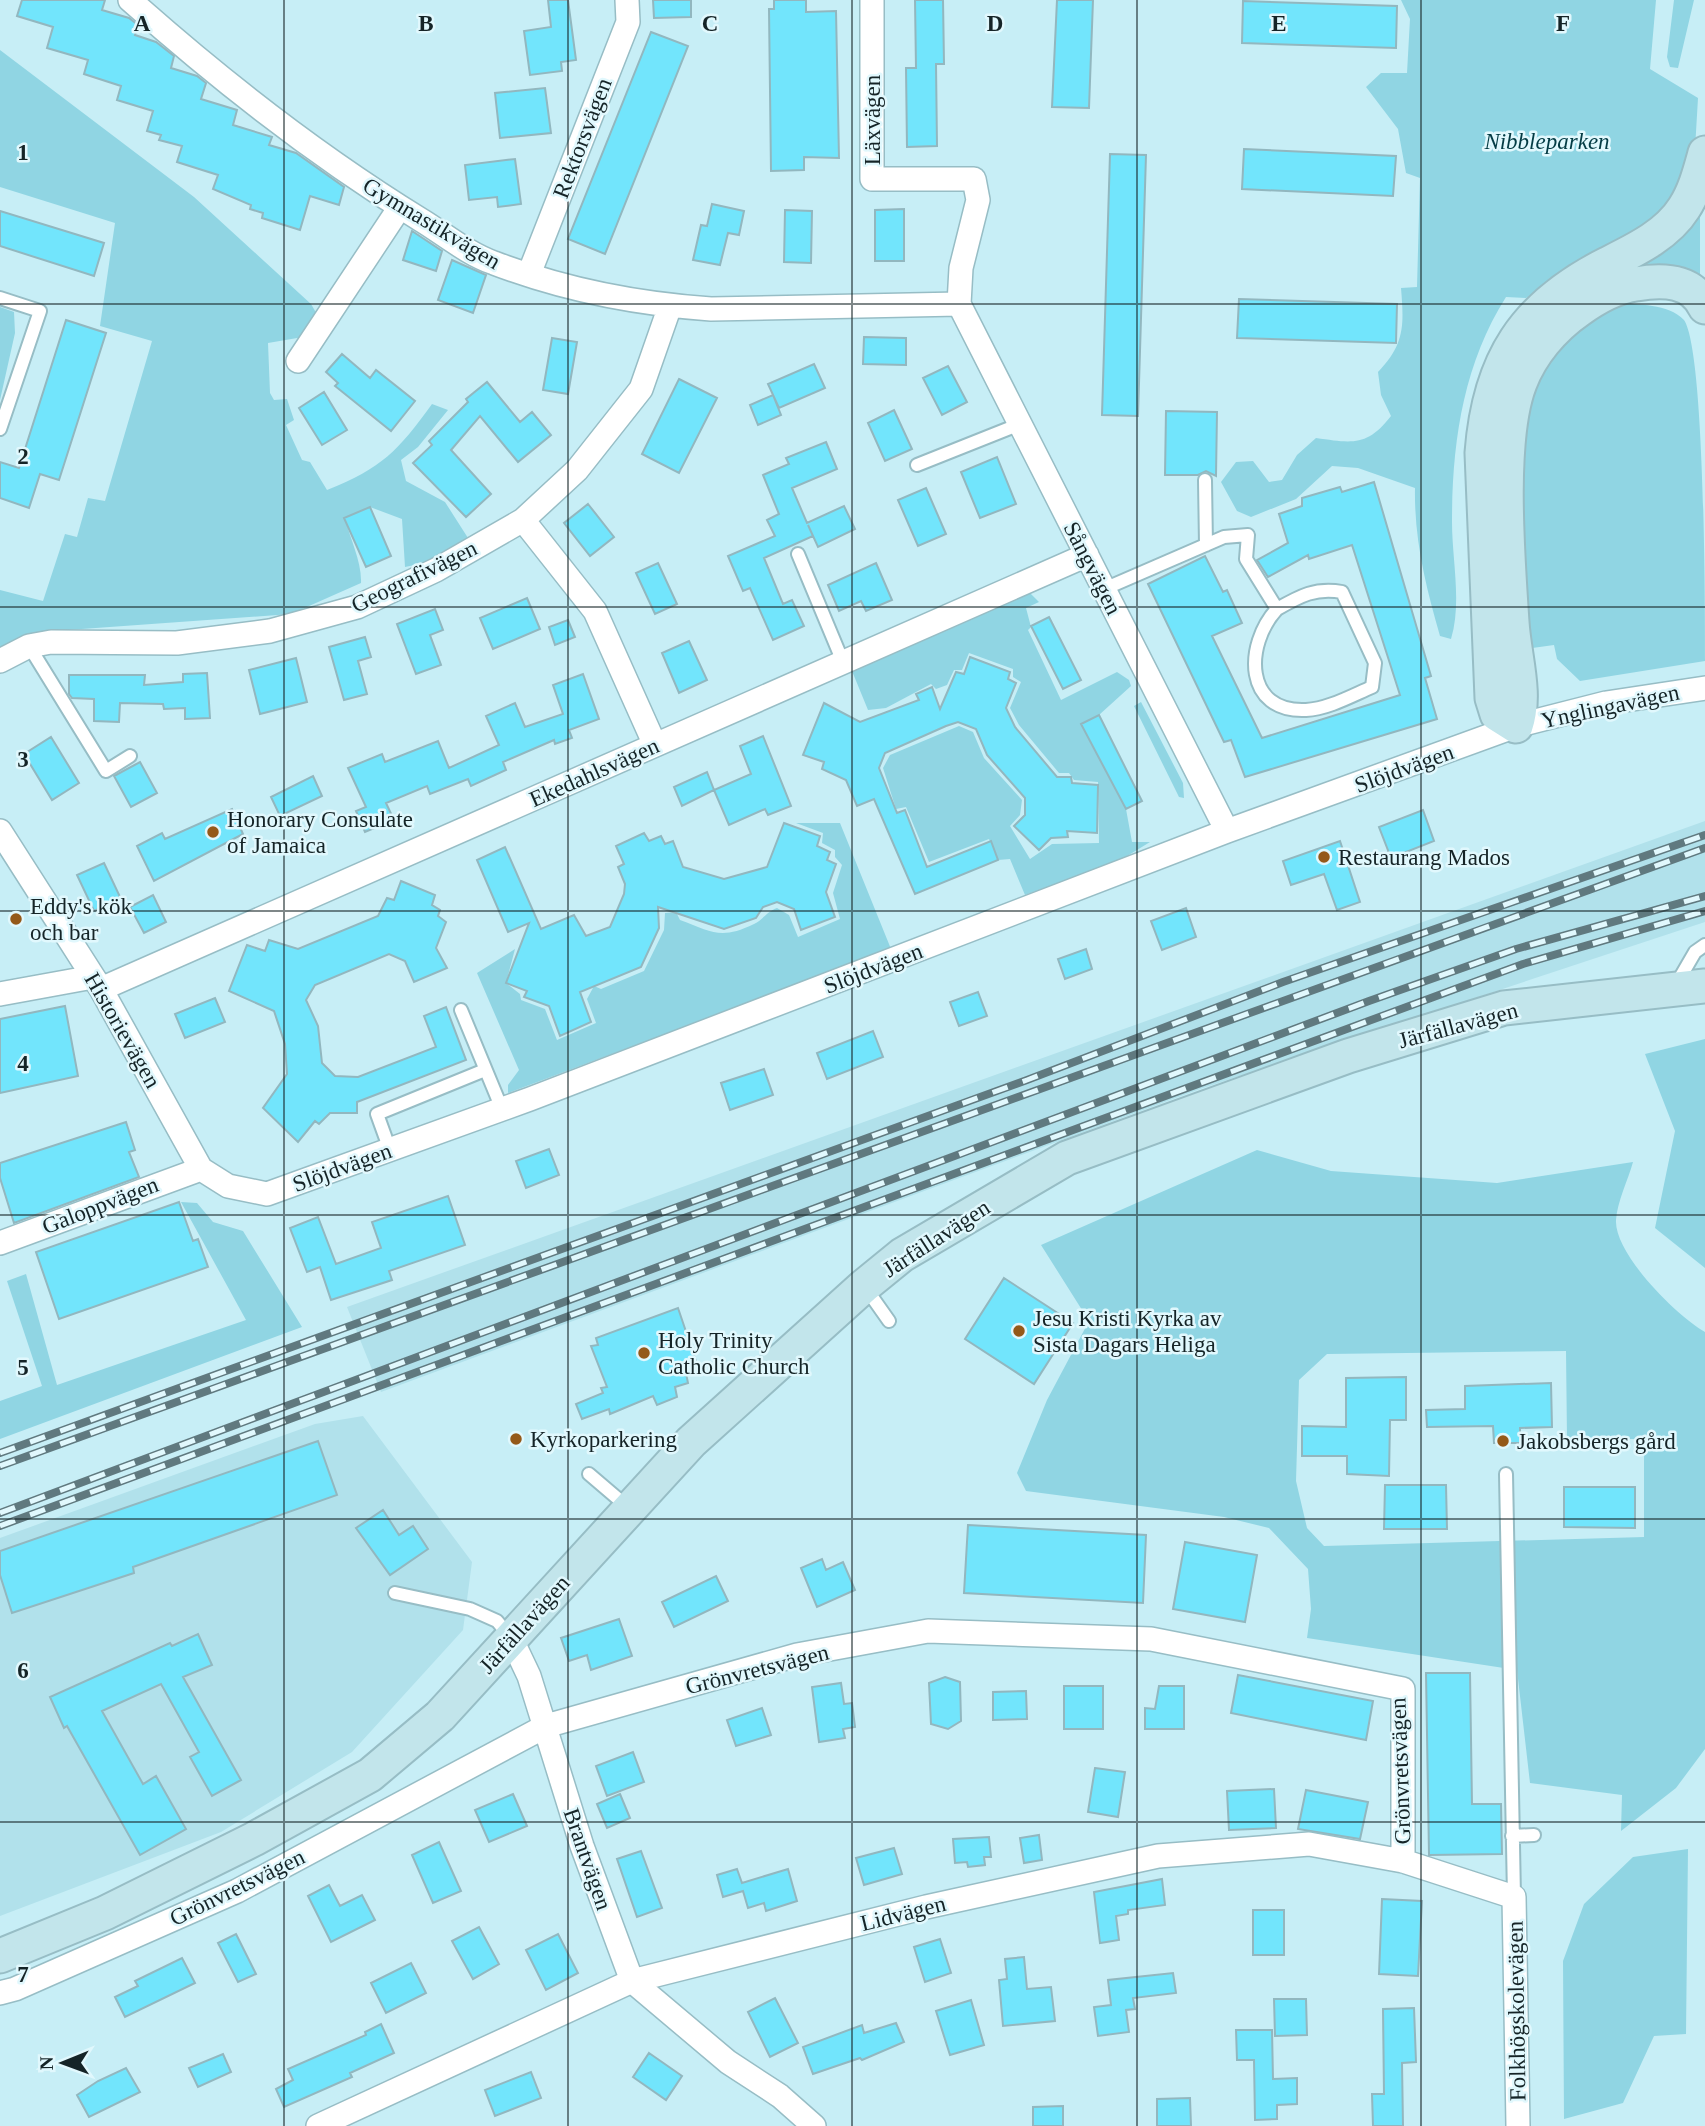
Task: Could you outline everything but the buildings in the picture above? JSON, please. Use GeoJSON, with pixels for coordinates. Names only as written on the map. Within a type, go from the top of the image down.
{"type":"FeatureCollection","features":[{"type":"Feature","properties":{"kind":"street","name":"Gymnastikvägen"},"geometry":{"type":"LineString","coordinates":[[130,0],[272,120],[400,207],[491,262],[529,274],[670,306],[710,309],[959,304]]}},
{"type":"Feature","properties":{"kind":"street","name":"Rektorsvägen"},"geometry":{"type":"LineString","coordinates":[[529,274],[628,22],[627,0]]}},
{"type":"Feature","properties":{"kind":"street","name":"Läxvägen"},"geometry":{"type":"LineString","coordinates":[[873,0],[872,179],[974,179],[978,200],[961,268],[959,304]]}},
{"type":"Feature","properties":{"kind":"street"},"geometry":{"type":"LineString","coordinates":[[1705,153],[1684,209],[1662,232],[1565,288],[1540,309],[1505,354],[1493,386],[1485,415],[1482,453],[1484,556],[1492,698],[1497,714],[1516,726],[1522,707],[1512,621],[1507,482],[1510,427],[1520,383],[1541,346],[1557,327],[1608,291],[1644,282],[1682,283],[1699,294],[1705,307]]}},
{"type":"Feature","properties":{"kind":"street"},"geometry":{"type":"LineString","coordinates":[[298,361],[400,207]]}},
{"type":"Feature","properties":{"kind":"street","name":"Sångvägen"},"geometry":{"type":"LineString","coordinates":[[959,304],[1227,831]]}},
{"type":"Feature","properties":{"kind":"street","name":"Geografivägen"},"geometry":{"type":"LineString","coordinates":[[0,660],[29,646],[51,642],[177,643],[270,631],[357,607],[436,570],[523,520],[577,470],[641,389],[670,306]]}},
{"type":"Feature","properties":{"kind":"street"},"geometry":{"type":"LineString","coordinates":[[523,520],[595,611],[655,745]]}},
{"type":"Feature","properties":{"kind":"street","name":"Ekedahlsvägen"},"geometry":{"type":"LineString","coordinates":[[0,994],[97,983],[655,745],[1087,555]]}},
{"type":"Feature","properties":{"kind":"street","name":"Ynglingavägen"},"geometry":{"type":"LineString","coordinates":[[1516,726],[1606,703],[1705,688]]}},
{"type":"Feature","properties":{"kind":"street","name":"Slöjdvägen"},"geometry":{"type":"LineString","coordinates":[[228,1186],[267,1194],[502,1109],[1227,831],[1516,726]]}},
{"type":"Feature","properties":{"kind":"street","name":"Historievägen"},"geometry":{"type":"LineString","coordinates":[[0,831],[97,983],[201,1169],[228,1186]]}},
{"type":"Feature","properties":{"kind":"street","name":"Järfällavägen"},"geometry":{"type":"LineString","coordinates":[[0,1956],[105,1913],[254,1839],[370,1775],[440,1716],[691,1442],[902,1255],[1080,1153],[1348,1056],[1504,1009],[1689,988]]}},
{"type":"Feature","properties":{"kind":"street","name":"Galoppvägen"},"geometry":{"type":"LineString","coordinates":[[0,1243],[201,1169]]}},
{"type":"Feature","properties":{"kind":"street","name":"Grönvretsvägen"},"geometry":{"type":"LineString","coordinates":[[0,1993],[15,1989],[237,1891],[546,1726],[797,1655],[928,1631],[1151,1639],[1403,1689],[1403,1861]]}},
{"type":"Feature","properties":{"kind":"street","name":"Brantvägen"},"geometry":{"type":"LineString","coordinates":[[511,1638],[546,1726],[582,1846],[632,1981],[728,2062],[780,2096],[814,2126]]}},
{"type":"Feature","properties":{"kind":"street","name":"Lidvägen"},"geometry":{"type":"LineString","coordinates":[[318,2126],[632,1981],[926,1907],[1158,1856],[1309,1844],[1403,1861],[1514,1897]]}},
{"type":"Feature","properties":{"kind":"street","name":"Folkhögskolevägen"},"geometry":{"type":"LineString","coordinates":[[1514,1897],[1518,2126]]}},
{"type":"Feature","properties":{"kind":"lane"},"geometry":{"type":"LineString","coordinates":[[0,298],[40,311],[0,429]]}},
{"type":"Feature","properties":{"kind":"lane"},"geometry":{"type":"LineString","coordinates":[[917,465],[1020,424]]}},
{"type":"Feature","properties":{"kind":"lane"},"geometry":{"type":"LineString","coordinates":[[1205,480],[1206,545]]}},
{"type":"Feature","properties":{"kind":"lane"},"geometry":{"type":"LineString","coordinates":[[1104,589],[1224,537],[1248,535],[1247,559],[1277,609]]}},
{"type":"Feature","properties":{"kind":"lane"},"geometry":{"type":"LineString","coordinates":[[798,554],[843,662]]}},
{"type":"Feature","properties":{"kind":"lane"},"geometry":{"type":"LineString","coordinates":[[1328,589],[1342,592],[1375,663],[1372,687],[1307,710],[1278,705],[1260,688],[1253,662],[1256,641],[1277,609],[1308,592],[1328,589]]}},
{"type":"Feature","properties":{"kind":"lane"},"geometry":{"type":"LineString","coordinates":[[29,646],[106,771],[130,756]]}},
{"type":"Feature","properties":{"kind":"lane"},"geometry":{"type":"LineString","coordinates":[[1689,988],[1695,953],[1705,945]]}},
{"type":"Feature","properties":{"kind":"lane"},"geometry":{"type":"LineString","coordinates":[[461,1010],[502,1109]]}},
{"type":"Feature","properties":{"kind":"lane"},"geometry":{"type":"LineString","coordinates":[[390,1150],[377,1114],[485,1070]]}},
{"type":"Feature","properties":{"kind":"lane"},"geometry":{"type":"LineString","coordinates":[[864,1286],[889,1321]]}},
{"type":"Feature","properties":{"kind":"lane"},"geometry":{"type":"LineString","coordinates":[[589,1474],[630,1509]]}},
{"type":"Feature","properties":{"kind":"lane"},"geometry":{"type":"LineString","coordinates":[[1506,1474],[1514,1897]]}},
{"type":"Feature","properties":{"kind":"lane","name":"Brantvägen"},"geometry":{"type":"LineString","coordinates":[[395,1593],[470,1609],[497,1621],[511,1638]]}},
{"type":"Feature","properties":{"kind":"lane"},"geometry":{"type":"LineString","coordinates":[[1512,1836],[1534,1835]]}},
{"type":"Feature","properties":{"kind":"shaded area"},"geometry":{"type":"Polygon","coordinates":[[[1705,821],[1705,922],[1200,1089],[381,1392],[347,1307],[1705,821]]]}},
{"type":"Feature","properties":{"kind":"shaded area"},"geometry":{"type":"Polygon","coordinates":[[[363,1416],[472,1562],[463,1630],[352,1752],[221,1832],[0,1916],[0,1538],[315,1424],[363,1416]]]}},
{"type":"Feature","properties":{"kind":"green space","name":"Nibbleparken"},"geometry":{"type":"Polygon","coordinates":[[[1401,0],[1656,0],[1650,69],[1698,98],[1695,149],[1683,184],[1663,213],[1637,234],[1526,298],[1506,297],[1491,323],[1470,377],[1454,463],[1452,522],[1456,610],[1451,639],[1440,636],[1426,581],[1419,545],[1415,488],[1358,468],[1332,466],[1296,499],[1251,517],[1237,511],[1221,482],[1236,462],[1253,461],[1269,482],[1282,480],[1297,455],[1316,438],[1349,441],[1366,438],[1391,416],[1381,395],[1378,372],[1393,352],[1401,333],[1401,288],[1417,287],[1420,178],[1406,173],[1398,129],[1366,87],[1381,73],[1407,73],[1410,19],[1401,0]]]}},
{"type":"Feature","properties":{"kind":"green space"},"geometry":{"type":"Polygon","coordinates":[[[1674,0],[1694,0],[1678,68],[1670,67],[1667,57],[1674,0]]]}},
{"type":"Feature","properties":{"kind":"green space"},"geometry":{"type":"Polygon","coordinates":[[[0,50],[194,197],[311,304],[318,316],[303,337],[268,343],[270,393],[274,400],[287,399],[294,420],[286,425],[302,460],[310,462],[327,490],[375,466],[398,446],[432,404],[448,410],[418,447],[401,460],[406,481],[445,502],[468,538],[438,560],[405,567],[402,519],[370,507],[345,518],[358,559],[361,583],[291,614],[40,632],[0,649],[0,590],[43,601],[65,534],[77,537],[88,498],[105,501],[152,341],[100,326],[115,223],[0,187],[0,50]]]}},
{"type":"Feature","properties":{"kind":"green space"},"geometry":{"type":"Polygon","coordinates":[[[1700,215],[1700,276],[1659,270],[1620,277],[1593,288],[1565,305],[1540,328],[1513,371],[1503,403],[1500,437],[1498,506],[1505,662],[1498,663],[1490,542],[1491,458],[1496,417],[1505,379],[1520,344],[1534,325],[1565,298],[1658,248],[1700,215]]]}},
{"type":"Feature","properties":{"kind":"green space"},"geometry":{"type":"Polygon","coordinates":[[[1617,303],[1670,310],[1684,320],[1691,341],[1700,427],[1705,661],[1580,681],[1557,659],[1554,645],[1525,649],[1518,480],[1523,399],[1551,349],[1617,303]]]}},
{"type":"Feature","properties":{"kind":"green space"},"geometry":{"type":"Polygon","coordinates":[[[0,307],[14,312],[15,333],[0,400],[0,307]]]}},
{"type":"Feature","properties":{"kind":"green space"},"geometry":{"type":"Polygon","coordinates":[[[1030,593],[1039,602],[1026,608],[1031,627],[1028,630],[1061,700],[1117,672],[1129,680],[1131,686],[1099,715],[1082,724],[1126,809],[1132,842],[1150,842],[1119,861],[1025,895],[1010,859],[998,860],[989,839],[929,862],[906,807],[896,809],[883,768],[890,755],[959,726],[973,732],[984,758],[1022,800],[1020,815],[1010,826],[1030,859],[1052,844],[1099,843],[1098,782],[1074,780],[1069,773],[1059,773],[1019,725],[1010,708],[1021,682],[1013,677],[1013,669],[969,653],[962,670],[954,670],[947,685],[936,689],[931,684],[886,708],[868,710],[852,671],[1030,593]]]}},
{"type":"Feature","properties":{"kind":"green space"},"geometry":{"type":"Polygon","coordinates":[[[1141,702],[1183,783],[1184,798],[1179,797],[1134,706],[1141,702]]]}},
{"type":"Feature","properties":{"kind":"green space"},"geometry":{"type":"Polygon","coordinates":[[[796,823],[840,823],[891,949],[508,1093],[508,1085],[519,1070],[477,973],[515,949],[506,983],[520,994],[521,1000],[545,1009],[557,1040],[596,1023],[587,999],[594,986],[601,989],[644,971],[664,930],[665,913],[676,912],[680,920],[709,931],[725,933],[754,924],[777,908],[789,915],[798,937],[840,919],[833,893],[842,865],[835,857],[835,850],[822,843],[823,833],[796,823]]]}},
{"type":"Feature","properties":{"kind":"green space"},"geometry":{"type":"Polygon","coordinates":[[[1705,1039],[1705,1268],[1655,1228],[1675,1131],[1645,1054],[1705,1039]]]}},
{"type":"Feature","properties":{"kind":"green space"},"geometry":{"type":"Polygon","coordinates":[[[1257,1150],[1331,1171],[1497,1183],[1633,1162],[1620,1198],[1616,1220],[1618,1234],[1625,1250],[1649,1283],[1679,1313],[1705,1332],[1705,1749],[1676,1788],[1621,1831],[1622,1795],[1530,1783],[1517,1670],[1307,1638],[1311,1609],[1308,1569],[1269,1528],[1224,1517],[1026,1491],[1017,1473],[1047,1400],[1089,1321],[1041,1245],[1257,1150]],[[1566,1351],[1327,1354],[1299,1380],[1296,1481],[1307,1528],[1324,1546],[1644,1537],[1644,1439],[1567,1439],[1566,1351]]]}},
{"type":"Feature","properties":{"kind":"green space"},"geometry":{"type":"Polygon","coordinates":[[[181,1202],[197,1203],[213,1222],[243,1231],[302,1327],[0,1439],[0,1401],[42,1386],[7,1281],[26,1274],[57,1385],[246,1320],[181,1202]]]}},
{"type":"Feature","properties":{"kind":"green space"},"geometry":{"type":"Polygon","coordinates":[[[1688,1849],[1686,2034],[1654,2036],[1623,2103],[1564,2119],[1563,1961],[1584,1904],[1633,1857],[1688,1849]]]}},
{"type":"Feature","properties":{"kind":"railway"},"geometry":{"type":"LineString","coordinates":[[0,1453],[1027,1080],[1283,982],[1705,835]]}},
{"type":"Feature","properties":{"kind":"railway"},"geometry":{"type":"LineString","coordinates":[[0,1466],[1705,848]]}},
{"type":"Feature","properties":{"kind":"railway"},"geometry":{"type":"LineString","coordinates":[[0,1513],[1369,1001],[1516,949],[1705,896]]}},
{"type":"Feature","properties":{"kind":"railway"},"geometry":{"type":"LineString","coordinates":[[0,1526],[1523,964],[1705,911]]}},
{"type":"Feature","properties":{"kind":"place","name":"Honorary Consulate of Jamaica"},"geometry":{"type":"Point","coordinates":[213,832]}},
{"type":"Feature","properties":{"kind":"place","name":"Restaurang Mados"},"geometry":{"type":"Point","coordinates":[1324,857]}},
{"type":"Feature","properties":{"kind":"place","name":"Eddy's kök och bar"},"geometry":{"type":"Point","coordinates":[16,919]}},
{"type":"Feature","properties":{"kind":"place","name":"Jesu Kristi Kyrka av Sista Dagars Heliga"},"geometry":{"type":"Point","coordinates":[1019,1331]}},
{"type":"Feature","properties":{"kind":"place","name":"Holy Trinity Catholic Church"},"geometry":{"type":"Point","coordinates":[644,1353]}},
{"type":"Feature","properties":{"kind":"place","name":"Kyrkoparkering"},"geometry":{"type":"Point","coordinates":[516,1439]}},
{"type":"Feature","properties":{"kind":"place","name":"Jakobsbergs gård"},"geometry":{"type":"Point","coordinates":[1503,1441]}}]}
